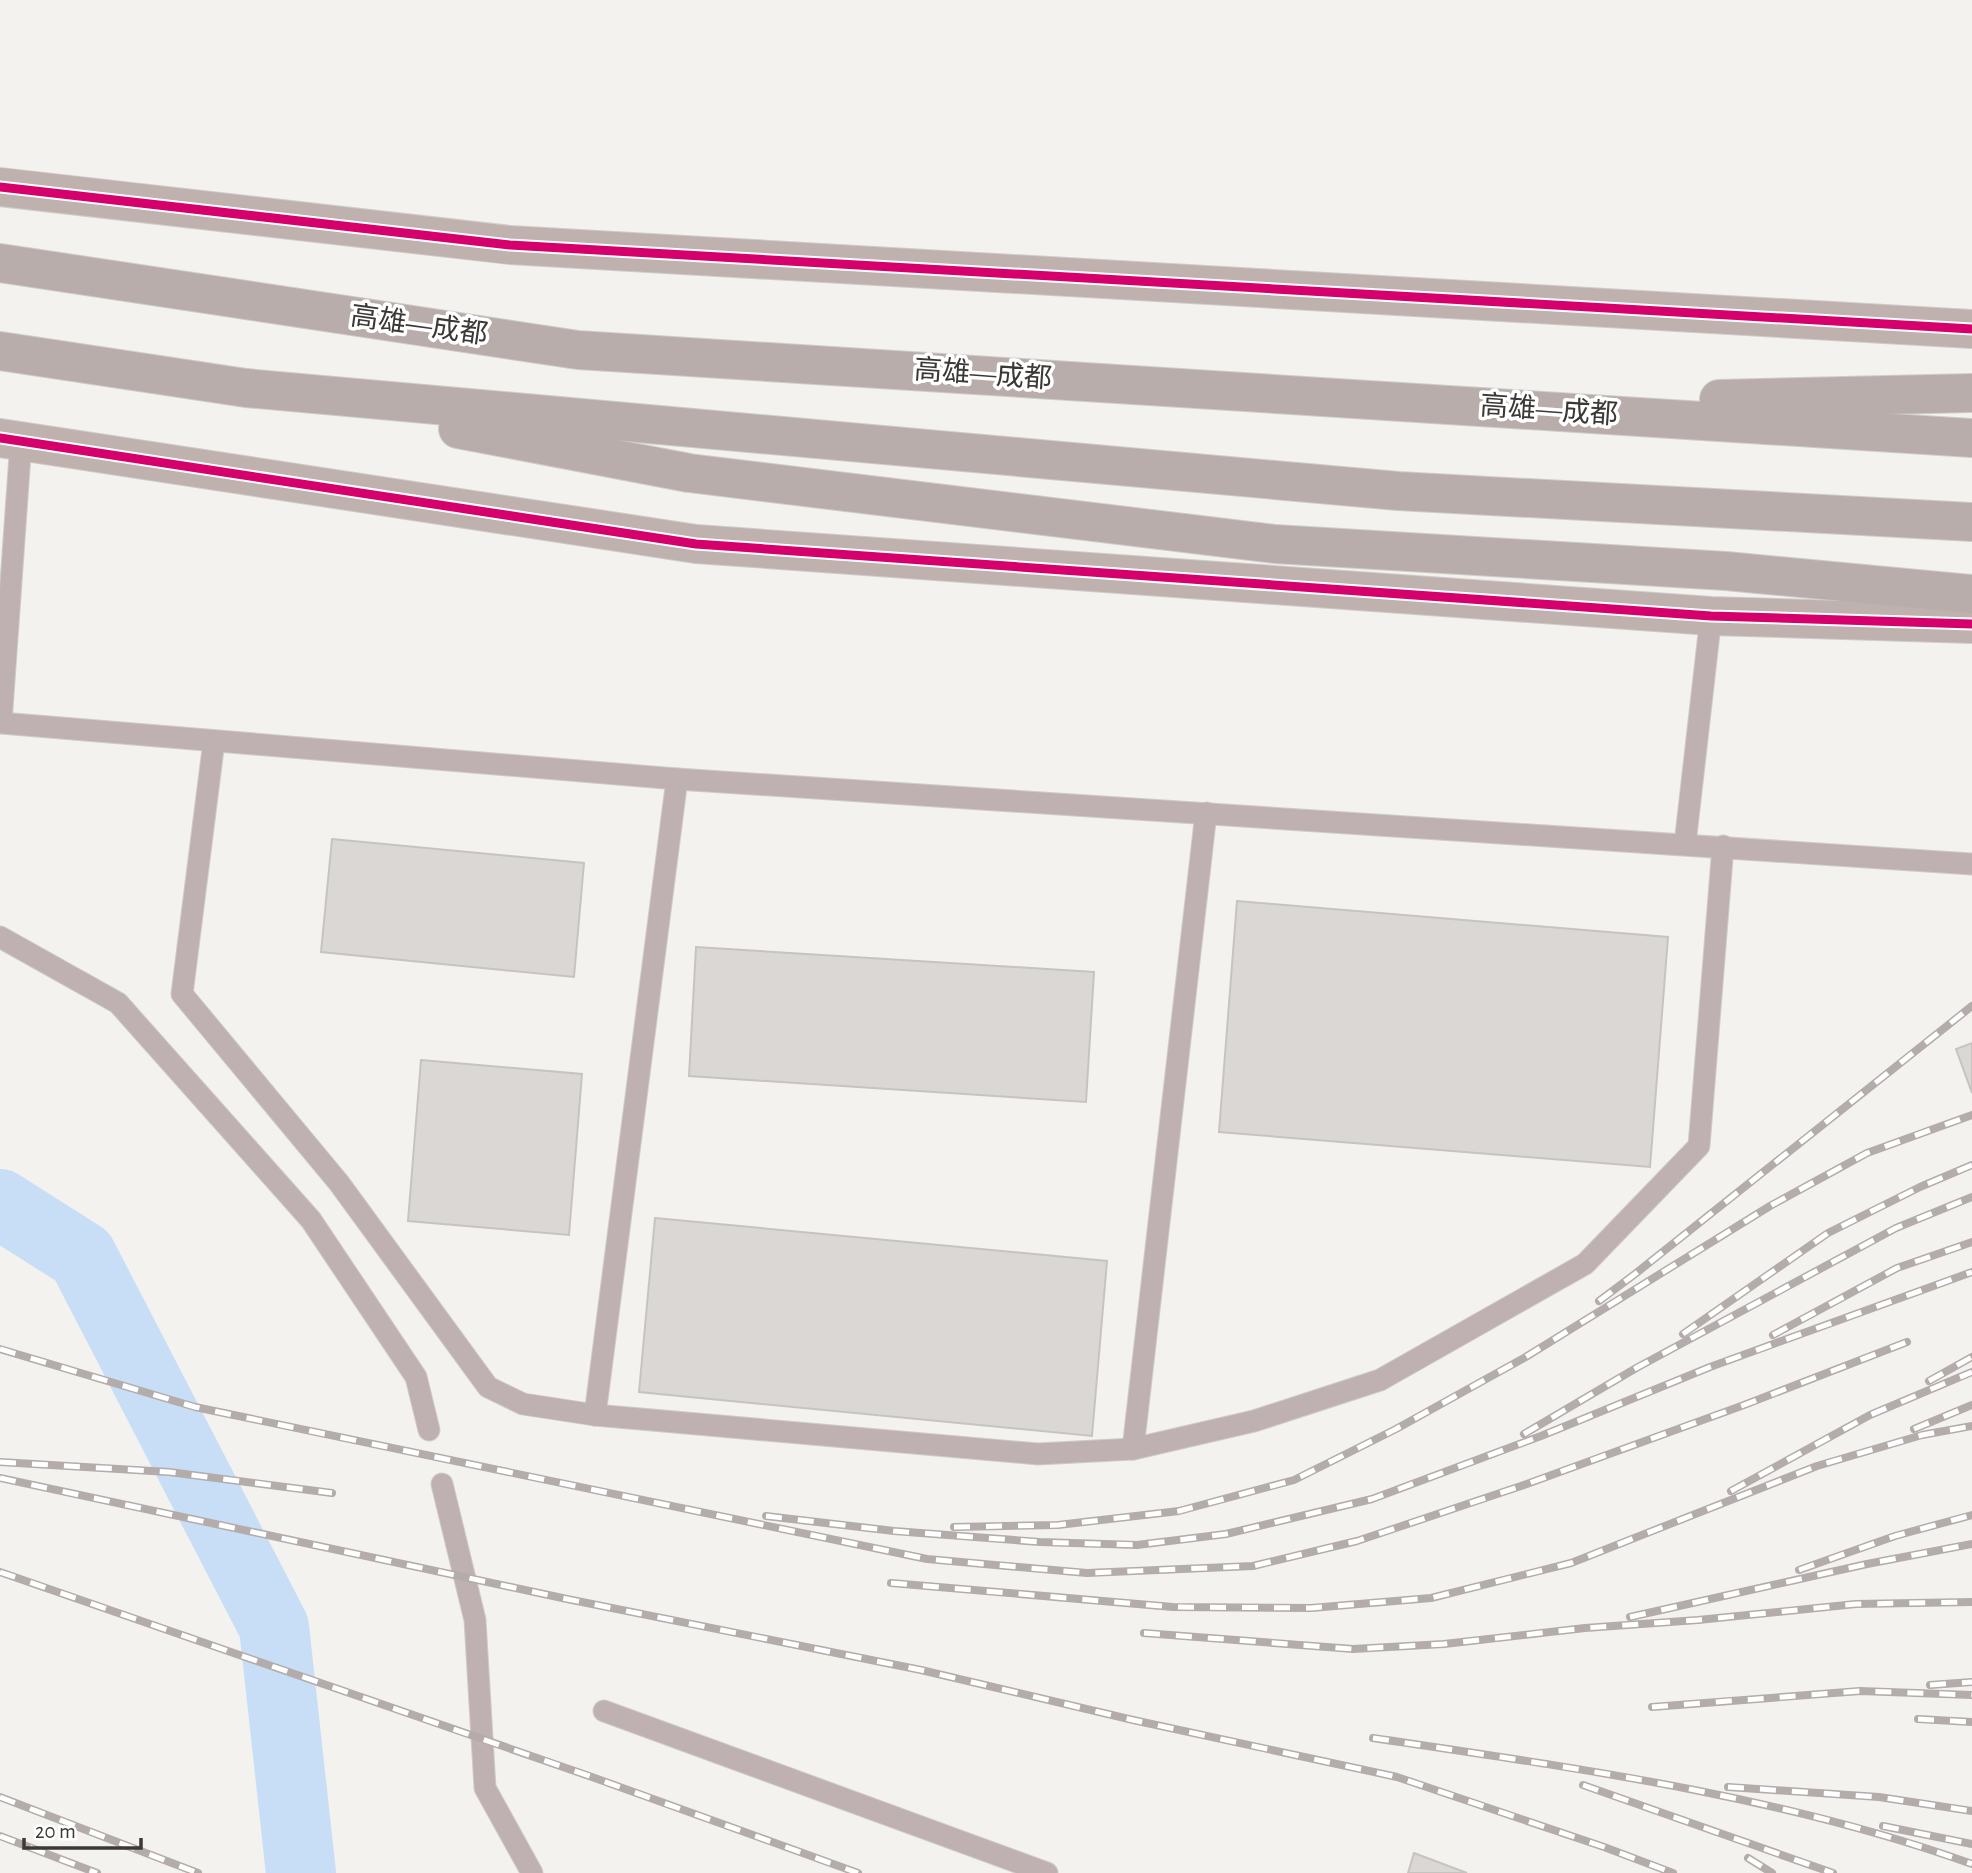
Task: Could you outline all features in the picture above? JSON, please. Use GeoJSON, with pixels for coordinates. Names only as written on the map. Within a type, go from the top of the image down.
{"type":"FeatureCollection","features":[{"type":"Feature","properties":{"kind":"highway","name":"高雄—成都"},"geometry":{"type":"LineString","coordinates":[[0,263],[578,349],[1972,438]]}},
{"type":"Feature","properties":{"kind":"highway"},"geometry":{"type":"LineString","coordinates":[[0,351],[246,388],[689,473],[1275,544],[1726,571],[1972,594]]}},
{"type":"Feature","properties":{"kind":"highway"},"geometry":{"type":"LineString","coordinates":[[246,388],[1398,491],[1972,522]]}},
{"type":"Feature","properties":{"kind":"highway"},"geometry":{"type":"LineString","coordinates":[[1448,405],[1972,394]]}},
{"type":"Feature","properties":{"kind":"street"},"geometry":{"type":"LineString","coordinates":[[0,187],[510,244],[1972,329]]}},
{"type":"Feature","properties":{"kind":"street"},"geometry":{"type":"LineString","coordinates":[[10,440],[696,544],[1712,616],[1972,624]]}},
{"type":"Feature","properties":{"kind":"lane"},"geometry":{"type":"LineString","coordinates":[[10,440],[1,723],[677,779],[1972,864]]}},
{"type":"Feature","properties":{"kind":"lane"},"geometry":{"type":"LineString","coordinates":[[1685,844],[1712,616]]}},
{"type":"Feature","properties":{"kind":"lane"},"geometry":{"type":"LineString","coordinates":[[214,741],[182,995],[339,1183],[488,1387],[523,1404],[595,1415],[1038,1454],[1133,1449],[1254,1421],[1380,1380],[1585,1264],[1699,1146],[1723,846]]}},
{"type":"Feature","properties":{"kind":"lane"},"geometry":{"type":"LineString","coordinates":[[595,1415],[677,779]]}},
{"type":"Feature","properties":{"kind":"lane"},"geometry":{"type":"LineString","coordinates":[[1133,1449],[1206,813]]}},
{"type":"Feature","properties":{"kind":"lane"},"geometry":{"type":"LineString","coordinates":[[0,937],[118,1003],[311,1220],[416,1377],[429,1430]]}},
{"type":"Feature","properties":{"kind":"lane"},"geometry":{"type":"LineString","coordinates":[[442,1484],[475,1620],[485,1788],[532,1873]]}},
{"type":"Feature","properties":{"kind":"lane"},"geometry":{"type":"LineString","coordinates":[[604,1711],[1047,1873]]}},
{"type":"Feature","properties":{"kind":"building"},"geometry":{"type":"Polygon","coordinates":[[[332,839],[584,863],[574,977],[321,952],[332,839]]]}},
{"type":"Feature","properties":{"kind":"building"},"geometry":{"type":"Polygon","coordinates":[[[1237,901],[1668,937],[1650,1167],[1219,1132],[1237,901]]]}},
{"type":"Feature","properties":{"kind":"building"},"geometry":{"type":"Polygon","coordinates":[[[696,947],[1094,972],[1086,1102],[689,1076],[696,947]]]}},
{"type":"Feature","properties":{"kind":"building"},"geometry":{"type":"Polygon","coordinates":[[[1972,1043],[1972,1093],[1956,1049],[1972,1043]]]}},
{"type":"Feature","properties":{"kind":"building"},"geometry":{"type":"Polygon","coordinates":[[[421,1060],[582,1074],[569,1235],[408,1221],[421,1060]]]}},
{"type":"Feature","properties":{"kind":"building"},"geometry":{"type":"Polygon","coordinates":[[[655,1218],[1107,1261],[1092,1436],[639,1392],[655,1218]]]}},
{"type":"Feature","properties":{"kind":"building"},"geometry":{"type":"Polygon","coordinates":[[[1414,1853],[1467,1873],[1408,1873],[1414,1853]]]}},
{"type":"Feature","properties":{"kind":"waterway"},"geometry":{"type":"LineString","coordinates":[[0,1204],[82,1256],[274,1627],[301,1873]]}},
{"type":"Feature","properties":{"kind":"railway"},"geometry":{"type":"LineString","coordinates":[[1599,1301],[1972,1006]]}},
{"type":"Feature","properties":{"kind":"railway"},"geometry":{"type":"LineString","coordinates":[[954,1527],[1058,1525],[1179,1511],[1294,1480],[1396,1429],[1524,1358],[1770,1206],[1867,1153],[1972,1115]]}},
{"type":"Feature","properties":{"kind":"railway"},"geometry":{"type":"LineString","coordinates":[[1683,1334],[1828,1233],[1920,1187],[1972,1165]]}},
{"type":"Feature","properties":{"kind":"railway"},"geometry":{"type":"LineString","coordinates":[[1524,1434],[1638,1367],[1896,1228],[1972,1197]]}},
{"type":"Feature","properties":{"kind":"railway"},"geometry":{"type":"LineString","coordinates":[[1773,1335],[1897,1268],[1972,1242]]}},
{"type":"Feature","properties":{"kind":"railway"},"geometry":{"type":"LineString","coordinates":[[766,1516],[894,1531],[1040,1542],[1137,1545],[1226,1534],[1372,1499],[1541,1436],[1710,1367],[1972,1272]]}},
{"type":"Feature","properties":{"kind":"railway"},"geometry":{"type":"LineString","coordinates":[[0,1349],[195,1407],[927,1559],[1087,1573],[1253,1566],[1357,1541],[1521,1486],[1907,1342]]}},
{"type":"Feature","properties":{"kind":"railway"},"geometry":{"type":"LineString","coordinates":[[1929,1381],[1972,1357]]}},
{"type":"Feature","properties":{"kind":"railway"},"geometry":{"type":"LineString","coordinates":[[1731,1491],[1870,1415],[1972,1372]]}},
{"type":"Feature","properties":{"kind":"railway"},"geometry":{"type":"LineString","coordinates":[[1914,1429],[1972,1405]]}},
{"type":"Feature","properties":{"kind":"railway"},"geometry":{"type":"LineString","coordinates":[[891,1583],[1173,1607],[1311,1608],[1431,1598],[1571,1563],[1817,1466],[1922,1435],[1972,1426]]}},
{"type":"Feature","properties":{"kind":"railway"},"geometry":{"type":"LineString","coordinates":[[0,1462],[169,1472],[332,1493]]}},
{"type":"Feature","properties":{"kind":"railway"},"geometry":{"type":"LineString","coordinates":[[0,1478],[567,1599],[921,1670],[1133,1720],[1397,1777],[1673,1873]]}},
{"type":"Feature","properties":{"kind":"railway"},"geometry":{"type":"LineString","coordinates":[[1799,1570],[1895,1536],[1972,1515]]}},
{"type":"Feature","properties":{"kind":"railway"},"geometry":{"type":"LineString","coordinates":[[1630,1617],[1867,1564],[1972,1544]]}},
{"type":"Feature","properties":{"kind":"railway"},"geometry":{"type":"LineString","coordinates":[[0,1572],[592,1777],[858,1873]]}},
{"type":"Feature","properties":{"kind":"railway"},"geometry":{"type":"LineString","coordinates":[[1144,1633],[1353,1649],[1444,1644],[1585,1628],[1856,1604],[1972,1602]]}},
{"type":"Feature","properties":{"kind":"railway"},"geometry":{"type":"LineString","coordinates":[[1930,1685],[1972,1682]]}},
{"type":"Feature","properties":{"kind":"railway"},"geometry":{"type":"LineString","coordinates":[[1652,1707],[1860,1691],[1972,1695]]}},
{"type":"Feature","properties":{"kind":"railway"},"geometry":{"type":"LineString","coordinates":[[1918,1719],[1972,1722]]}},
{"type":"Feature","properties":{"kind":"railway"},"geometry":{"type":"LineString","coordinates":[[1373,1738],[1676,1786],[1825,1819],[1972,1864]]}},
{"type":"Feature","properties":{"kind":"railway"},"geometry":{"type":"LineString","coordinates":[[1583,1785],[1833,1873]]}},
{"type":"Feature","properties":{"kind":"railway"},"geometry":{"type":"LineString","coordinates":[[1728,1787],[1879,1797],[1972,1811]]}},
{"type":"Feature","properties":{"kind":"railway"},"geometry":{"type":"LineString","coordinates":[[0,1797],[198,1873]]}},
{"type":"Feature","properties":{"kind":"railway"},"geometry":{"type":"LineString","coordinates":[[1883,1826],[1972,1844]]}},
{"type":"Feature","properties":{"kind":"railway"},"geometry":{"type":"LineString","coordinates":[[0,1836],[97,1873]]}},
{"type":"Feature","properties":{"kind":"railway"},"geometry":{"type":"LineString","coordinates":[[1748,1858],[1772,1873]]}},
{"type":"Feature","properties":{"kind":"cycle path"},"geometry":{"type":"LineString","coordinates":[[0,187],[510,245],[1972,329]]}},
{"type":"Feature","properties":{"kind":"cycle path"},"geometry":{"type":"LineString","coordinates":[[0,438],[696,544],[1711,616],[1972,624]]}}]}
